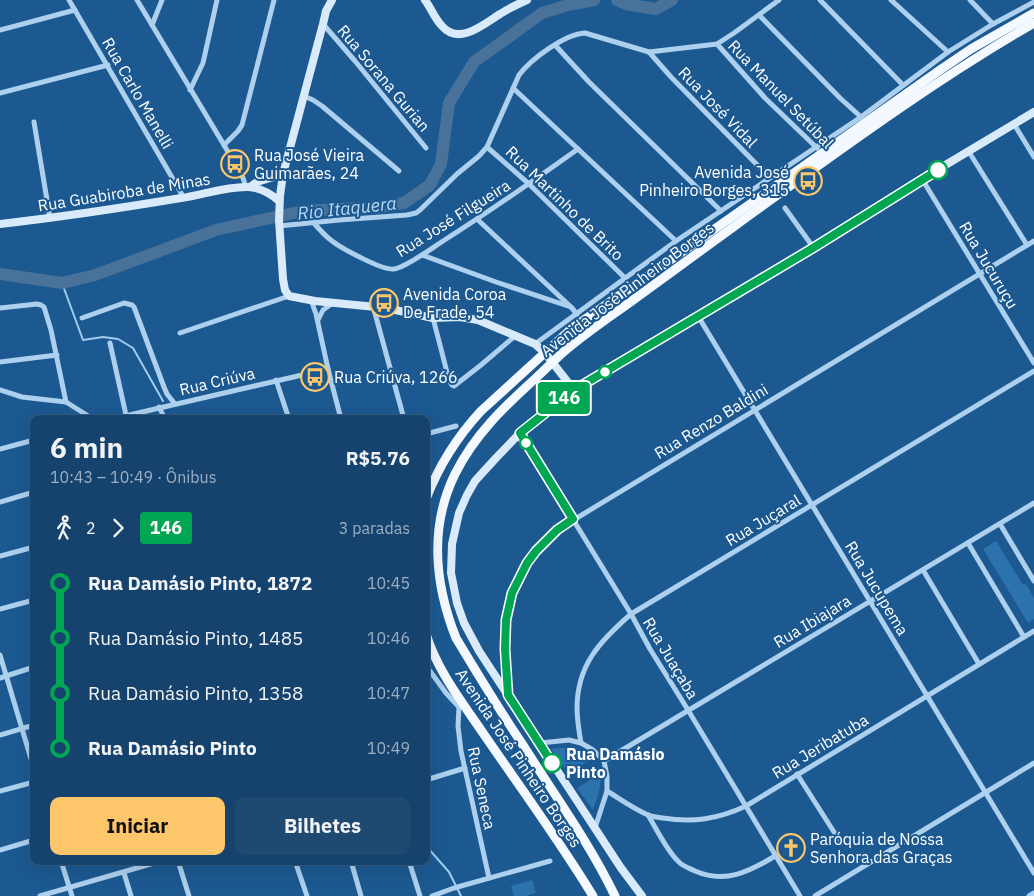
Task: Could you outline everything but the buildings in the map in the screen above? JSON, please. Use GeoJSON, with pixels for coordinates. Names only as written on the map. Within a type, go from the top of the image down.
{"type":"FeatureCollection","features":[{"type":"Feature","properties":{"kind":"main road","name":"Avenida José Pinheiro Borges"},"geometry":{"type":"LineString","coordinates":[[430,491],[449,451],[468,425],[572,329],[940,70],[971,49],[1034,13]]}},
{"type":"Feature","properties":{"kind":"main road","name":"Avenida José Pinheiro Borges"},"geometry":{"type":"LineString","coordinates":[[615,896],[574,822],[521,743],[456,638],[448,619],[441,588],[438,544],[440,520],[455,476],[466,454],[479,436],[514,397],[565,350],[821,154],[1034,23]]}},
{"type":"Feature","properties":{"kind":"main road","name":"Avenida José Pinheiro Borges"},"geometry":{"type":"LineString","coordinates":[[430,643],[461,706],[567,855],[593,896]]}},
{"type":"Feature","properties":{"kind":"street","name":"Rua Carlo Manelli"},"geometry":{"type":"LineString","coordinates":[[69,0],[184,198]]}},
{"type":"Feature","properties":{"kind":"street"},"geometry":{"type":"LineString","coordinates":[[137,0],[248,187],[283,174]]}},
{"type":"Feature","properties":{"kind":"street"},"geometry":{"type":"LineString","coordinates":[[152,25],[162,0]]}},
{"type":"Feature","properties":{"kind":"street"},"geometry":{"type":"LineString","coordinates":[[190,90],[203,63],[217,0]]}},
{"type":"Feature","properties":{"kind":"street"},"geometry":{"type":"LineString","coordinates":[[224,145],[242,125],[274,0]]}},
{"type":"Feature","properties":{"kind":"street"},"geometry":{"type":"LineString","coordinates":[[289,296],[285,290],[283,279],[279,223],[279,203],[283,174],[326,11],[332,0]]}},
{"type":"Feature","properties":{"kind":"street"},"geometry":{"type":"LineString","coordinates":[[426,0],[442,26],[449,32],[464,34],[527,0]]}},
{"type":"Feature","properties":{"kind":"street"},"geometry":{"type":"LineString","coordinates":[[279,223],[416,213],[479,156],[487,146],[519,74],[526,66],[556,45],[578,34],[586,33],[649,52],[716,44],[734,34],[779,0]]}},
{"type":"Feature","properties":{"kind":"street"},"geometry":{"type":"LineString","coordinates":[[820,0],[903,86]]}},
{"type":"Feature","properties":{"kind":"street"},"geometry":{"type":"LineString","coordinates":[[892,0],[948,52]]}},
{"type":"Feature","properties":{"kind":"street"},"geometry":{"type":"LineString","coordinates":[[970,0],[993,24]]}},
{"type":"Feature","properties":{"kind":"street"},"geometry":{"type":"LineString","coordinates":[[535,344],[676,241],[770,178],[821,154],[861,116],[948,52],[993,24],[1034,2]]}},
{"type":"Feature","properties":{"kind":"street"},"geometry":{"type":"LineString","coordinates":[[0,30],[75,10]]}},
{"type":"Feature","properties":{"kind":"street"},"geometry":{"type":"LineString","coordinates":[[759,15],[840,98],[861,116]]}},
{"type":"Feature","properties":{"kind":"street","name":"Rua Sorana Gurian"},"geometry":{"type":"LineString","coordinates":[[323,24],[426,148]]}},
{"type":"Feature","properties":{"kind":"street","name":"Rua Manuel Setúbal"},"geometry":{"type":"LineString","coordinates":[[716,44],[765,98],[821,154]]}},
{"type":"Feature","properties":{"kind":"street"},"geometry":{"type":"LineString","coordinates":[[556,45],[589,82],[721,211]]}},
{"type":"Feature","properties":{"kind":"street","name":"Rua José Vidal"},"geometry":{"type":"LineString","coordinates":[[649,52],[670,77],[770,178]]}},
{"type":"Feature","properties":{"kind":"street"},"geometry":{"type":"LineString","coordinates":[[0,93],[108,65]]}},
{"type":"Feature","properties":{"kind":"street"},"geometry":{"type":"LineString","coordinates":[[513,88],[676,241]]}},
{"type":"Feature","properties":{"kind":"street"},"geometry":{"type":"LineString","coordinates":[[304,96],[322,106],[399,171]]}},
{"type":"Feature","properties":{"kind":"street"},"geometry":{"type":"LineString","coordinates":[[642,896],[621,868],[566,785],[479,651],[464,623],[453,587],[451,560],[455,528],[467,495],[475,481],[520,433],[574,390],[813,248],[922,179],[1034,112]]}},
{"type":"Feature","properties":{"kind":"street"},"geometry":{"type":"LineString","coordinates":[[34,122],[50,218]]}},
{"type":"Feature","properties":{"kind":"street"},"geometry":{"type":"LineString","coordinates":[[1014,124],[1034,158]]}},
{"type":"Feature","properties":{"kind":"street","name":"Rua Martinho de Brito"},"geometry":{"type":"LineString","coordinates":[[487,146],[529,184],[625,278]]}},
{"type":"Feature","properties":{"kind":"street","name":"Rua José Filgueira"},"geometry":{"type":"LineString","coordinates":[[313,222],[327,238],[342,248],[390,269],[400,268],[477,219],[578,150]]}},
{"type":"Feature","properties":{"kind":"street"},"geometry":{"type":"LineString","coordinates":[[969,152],[1027,245]]}},
{"type":"Feature","properties":{"kind":"street","name":"Rua Jucuruçu"},"geometry":{"type":"LineString","coordinates":[[922,179],[1034,363]]}},
{"type":"Feature","properties":{"kind":"street","name":"Rua Guabiroba de Minas"},"geometry":{"type":"LineString","coordinates":[[0,224],[248,187],[267,192],[279,203]]}},
{"type":"Feature","properties":{"kind":"street"},"geometry":{"type":"LineString","coordinates":[[785,208],[813,248]]}},
{"type":"Feature","properties":{"kind":"street"},"geometry":{"type":"LineString","coordinates":[[477,219],[577,314]]}},
{"type":"Feature","properties":{"kind":"street","name":"Rua Renzo Baldini"},"geometry":{"type":"LineString","coordinates":[[508,695],[505,637],[506,620],[512,593],[527,563],[557,530],[1034,241]]}},
{"type":"Feature","properties":{"kind":"street"},"geometry":{"type":"LineString","coordinates":[[422,255],[571,307]]}},
{"type":"Feature","properties":{"kind":"street"},"geometry":{"type":"LineString","coordinates":[[180,333],[289,296],[333,303],[373,306],[433,318],[467,318],[490,324],[535,344],[546,353],[574,390]]}},
{"type":"Feature","properties":{"kind":"street"},"geometry":{"type":"LineString","coordinates":[[312,300],[340,415]]}},
{"type":"Feature","properties":{"kind":"street"},"geometry":{"type":"LineString","coordinates":[[82,318],[124,303],[132,305],[173,405]]}},
{"type":"Feature","properties":{"kind":"street"},"geometry":{"type":"LineString","coordinates":[[318,321],[322,310],[333,303]]}},
{"type":"Feature","properties":{"kind":"street"},"geometry":{"type":"LineString","coordinates":[[0,308],[37,304],[44,307],[57,354],[66,402]]}},
{"type":"Feature","properties":{"kind":"street"},"geometry":{"type":"LineString","coordinates":[[373,306],[403,415]]}},
{"type":"Feature","properties":{"kind":"street","name":"Rua Jucupema"},"geometry":{"type":"LineString","coordinates":[[698,316],[1034,873]]}},
{"type":"Feature","properties":{"kind":"street"},"geometry":{"type":"LineString","coordinates":[[433,318],[449,380],[452,385],[456,385],[515,336]]}},
{"type":"Feature","properties":{"kind":"street"},"geometry":{"type":"LineString","coordinates":[[110,343],[126,415]]}},
{"type":"Feature","properties":{"kind":"street"},"geometry":{"type":"LineString","coordinates":[[0,362],[57,354]]}},
{"type":"Feature","properties":{"kind":"street","name":"Rua Criúva"},"geometry":{"type":"LineString","coordinates":[[126,415],[328,369]]}},
{"type":"Feature","properties":{"kind":"street","name":"Rua Juçaral"},"geometry":{"type":"LineString","coordinates":[[581,743],[577,708],[578,694],[587,664],[599,644],[631,614],[1034,371]]}},
{"type":"Feature","properties":{"kind":"street"},"geometry":{"type":"LineString","coordinates":[[276,380],[287,415]]}},
{"type":"Feature","properties":{"kind":"street"},"geometry":{"type":"LineString","coordinates":[[0,390],[22,397],[66,402],[86,415]]}},
{"type":"Feature","properties":{"kind":"street"},"geometry":{"type":"LineString","coordinates":[[161,407],[164,415]]}},
{"type":"Feature","properties":{"kind":"street"},"geometry":{"type":"LineString","coordinates":[[430,433],[456,426]]}},
{"type":"Feature","properties":{"kind":"street","name":"Rua Juaçaba"},"geometry":{"type":"LineString","coordinates":[[520,433],[800,896]]}},
{"type":"Feature","properties":{"kind":"street"},"geometry":{"type":"LineString","coordinates":[[0,449],[30,441]]}},
{"type":"Feature","properties":{"kind":"street"},"geometry":{"type":"LineString","coordinates":[[0,502],[30,493]]}},
{"type":"Feature","properties":{"kind":"street","name":"Rua Ibiajara"},"geometry":{"type":"LineString","coordinates":[[604,761],[1034,503]]}},
{"type":"Feature","properties":{"kind":"street"},"geometry":{"type":"LineString","coordinates":[[1000,524],[1034,581]]}},
{"type":"Feature","properties":{"kind":"street"},"geometry":{"type":"LineString","coordinates":[[968,543],[1024,637]]}},
{"type":"Feature","properties":{"kind":"street"},"geometry":{"type":"LineString","coordinates":[[0,556],[30,548]]}},
{"type":"Feature","properties":{"kind":"street"},"geometry":{"type":"LineString","coordinates":[[923,570],[979,664]]}},
{"type":"Feature","properties":{"kind":"street"},"geometry":{"type":"LineString","coordinates":[[0,609],[30,601]]}},
{"type":"Feature","properties":{"kind":"street","name":"Rua Jeribatuba"},"geometry":{"type":"LineString","coordinates":[[608,791],[648,815],[674,820],[699,820],[724,815],[746,806],[1034,631]]}},
{"type":"Feature","properties":{"kind":"street"},"geometry":{"type":"LineString","coordinates":[[0,655],[3,677],[30,756]]}},
{"type":"Feature","properties":{"kind":"street"},"geometry":{"type":"LineString","coordinates":[[3,677],[30,669]]}},
{"type":"Feature","properties":{"kind":"street"},"geometry":{"type":"LineString","coordinates":[[430,671],[446,693],[461,706]]}},
{"type":"Feature","properties":{"kind":"street","name":"Rua Seneca"},"geometry":{"type":"LineString","coordinates":[[461,706],[459,736],[489,878]]}},
{"type":"Feature","properties":{"kind":"street"},"geometry":{"type":"LineString","coordinates":[[0,734],[30,725]]}},
{"type":"Feature","properties":{"kind":"street"},"geometry":{"type":"LineString","coordinates":[[540,743],[569,740],[581,743],[593,750],[604,761],[608,791],[596,828]]}},
{"type":"Feature","properties":{"kind":"street"},"geometry":{"type":"LineString","coordinates":[[815,896],[1034,763]]}},
{"type":"Feature","properties":{"kind":"street"},"geometry":{"type":"LineString","coordinates":[[430,779],[465,768]]}},
{"type":"Feature","properties":{"kind":"street"},"geometry":{"type":"LineString","coordinates":[[797,774],[841,843]]}},
{"type":"Feature","properties":{"kind":"street"},"geometry":{"type":"LineString","coordinates":[[0,791],[30,783]]}},
{"type":"Feature","properties":{"kind":"street"},"geometry":{"type":"LineString","coordinates":[[648,815],[677,860],[687,868],[702,874],[720,877],[730,876],[741,873],[775,856]]}},
{"type":"Feature","properties":{"kind":"street"},"geometry":{"type":"LineString","coordinates":[[0,850],[30,841]]}},
{"type":"Feature","properties":{"kind":"street"},"geometry":{"type":"LineString","coordinates":[[432,896],[550,861]]}},
{"type":"Feature","properties":{"kind":"street"},"geometry":{"type":"LineString","coordinates":[[62,865],[72,896]]}},
{"type":"Feature","properties":{"kind":"street"},"geometry":{"type":"LineString","coordinates":[[40,896],[148,865]]}},
{"type":"Feature","properties":{"kind":"street"},"geometry":{"type":"LineString","coordinates":[[179,865],[189,896]]}},
{"type":"Feature","properties":{"kind":"street"},"geometry":{"type":"LineString","coordinates":[[296,865],[307,896]]}},
{"type":"Feature","properties":{"kind":"street"},"geometry":{"type":"LineString","coordinates":[[351,865],[361,896]]}},
{"type":"Feature","properties":{"kind":"street"},"geometry":{"type":"LineString","coordinates":[[410,865],[420,896]]}},
{"type":"Feature","properties":{"kind":"street"},"geometry":{"type":"LineString","coordinates":[[124,872],[131,896]]}},
{"type":"Feature","properties":{"kind":"street"},"geometry":{"type":"LineString","coordinates":[[1029,896],[1034,893]]}},
{"type":"Feature","properties":{"kind":"shaded area"},"geometry":{"type":"Polygon","coordinates":[[[996,541],[1023,585],[1026,584],[1034,598],[1034,619],[1028,623],[983,549],[996,541]]]}},
{"type":"Feature","properties":{"kind":"shaded area"},"geometry":{"type":"Polygon","coordinates":[[[551,749],[574,751],[590,760],[568,773],[551,749]]]}},
{"type":"Feature","properties":{"kind":"shaded area"},"geometry":{"type":"Polygon","coordinates":[[[600,774],[600,788],[593,810],[577,788],[600,774]]]}},
{"type":"Feature","properties":{"kind":"shaded area"},"geometry":{"type":"Polygon","coordinates":[[[532,880],[536,893],[514,896],[511,886],[532,880]]]}},
{"type":"Feature","properties":{"kind":"waterway","name":"Rio Itaquera"},"geometry":{"type":"LineString","coordinates":[[0,274],[62,283],[95,275],[216,230],[303,211],[379,207],[404,203],[430,185],[441,164],[449,103],[474,62],[542,13],[594,0]]}},
{"type":"Feature","properties":{"kind":"waterway","name":"Rio Itaquera"},"geometry":{"type":"LineString","coordinates":[[617,0],[626,4],[656,9],[672,0]]}},
{"type":"Feature","properties":{"kind":"waterway"},"geometry":{"type":"LineString","coordinates":[[62,283],[83,340],[103,337],[118,339],[133,348],[163,401]]}},
{"type":"Feature","properties":{"kind":"waterway"},"geometry":{"type":"LineString","coordinates":[[430,850],[449,872],[461,896]]}},
{"type":"Feature","properties":{"kind":"bus line","name":"146"},"geometry":{"type":"LineString","coordinates":[[552,763],[508,695],[505,649],[506,620],[512,593],[527,563],[557,530],[573,519],[520,433],[574,390],[813,248],[938,170]]}},
{"type":"Feature","properties":{"kind":"place","name":"Rua José Vieira Guimarães, 24"},"geometry":{"type":"Point","coordinates":[235,164]}},
{"type":"Feature","properties":{"kind":"place","name":"Avenida José Pinheiro Borges, 315"},"geometry":{"type":"Point","coordinates":[808,181]}},
{"type":"Feature","properties":{"kind":"place","name":"Avenida Coroa De Frade, 54"},"geometry":{"type":"Point","coordinates":[384,303]}},
{"type":"Feature","properties":{"kind":"place","name":"Rua Criúva, 1266"},"geometry":{"type":"Point","coordinates":[315,377]}},
{"type":"Feature","properties":{"kind":"place","name":"Rua Damásio Pinto"},"geometry":{"type":"Point","coordinates":[552,763]}},
{"type":"Feature","properties":{"kind":"place","name":"Paróquia de Nossa Senhora das Graças"},"geometry":{"type":"Point","coordinates":[791,848]}}]}
